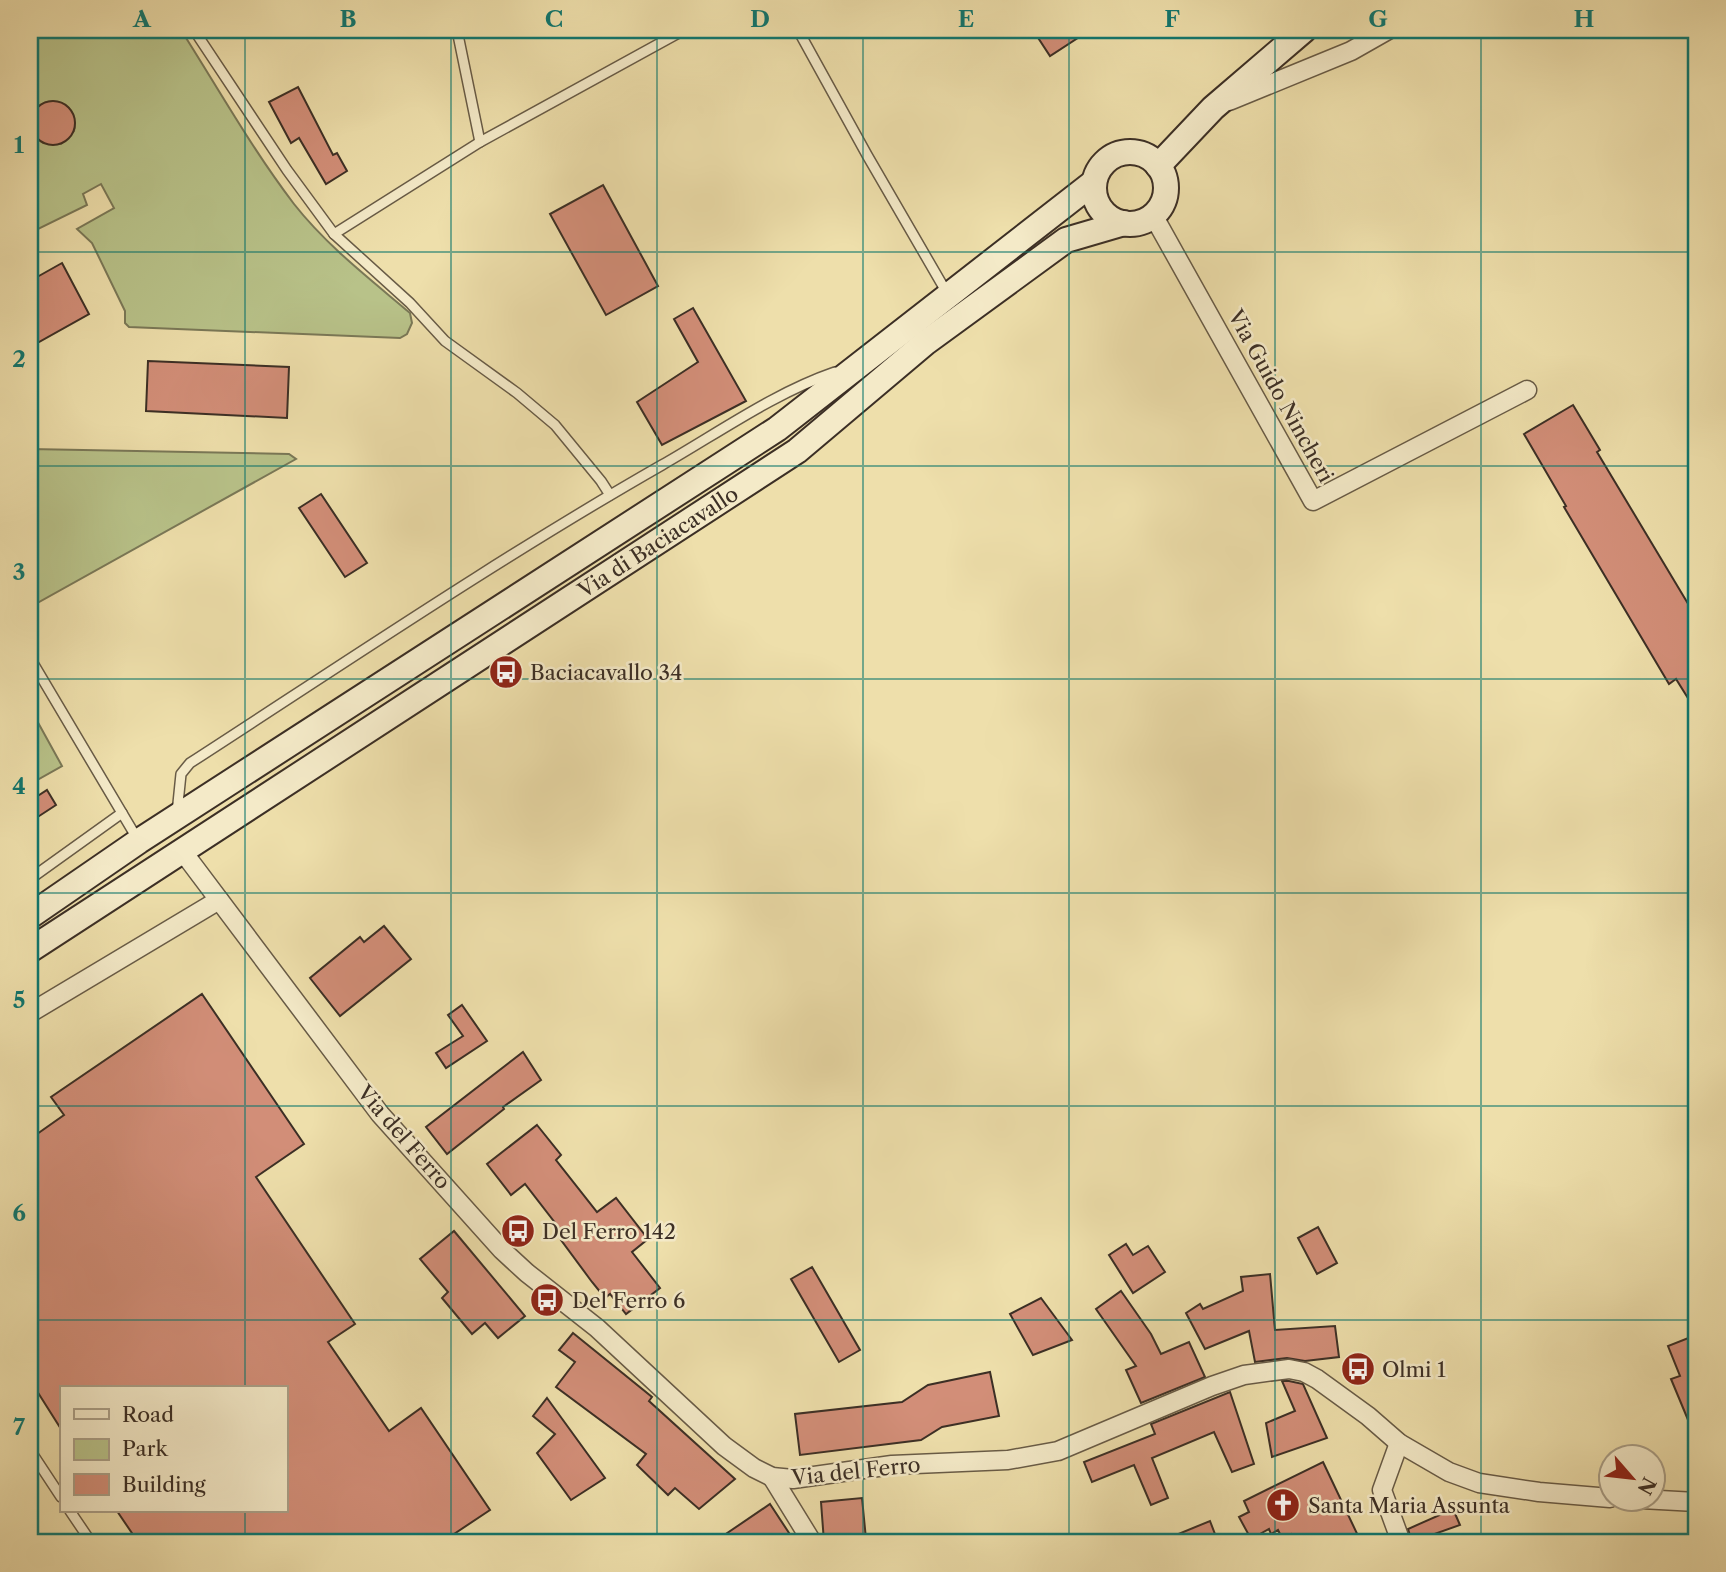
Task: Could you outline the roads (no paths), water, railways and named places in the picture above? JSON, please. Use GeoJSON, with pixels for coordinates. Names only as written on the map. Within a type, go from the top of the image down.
{"type":"FeatureCollection","features":[{"type":"Feature","properties":{"kind":"main road"},"geometry":{"type":"LineString","coordinates":[[1153,215],[1161,205],[1165,193],[1163,174],[1158,166],[1213,108],[1304,30]]}},
{"type":"Feature","properties":{"kind":"main road","name":"Via di Baciacavallo"},"geometry":{"type":"LineString","coordinates":[[177,817],[777,429],[1094,182],[1101,166],[1111,157],[1124,152],[1143,155],[1158,166]]}},
{"type":"Feature","properties":{"kind":"main road"},"geometry":{"type":"LineString","coordinates":[[1094,182],[1094,195],[1100,208],[1109,218],[1124,223]]}},
{"type":"Feature","properties":{"kind":"main road","name":"Via di Baciacavallo"},"geometry":{"type":"LineString","coordinates":[[183,852],[797,452],[926,343],[1066,240],[1124,223],[1136,223],[1153,215]]}},
{"type":"Feature","properties":{"kind":"main road"},"geometry":{"type":"LineString","coordinates":[[30,916],[177,817]]}},
{"type":"Feature","properties":{"kind":"main road"},"geometry":{"type":"LineString","coordinates":[[30,950],[183,852]]}},
{"type":"Feature","properties":{"kind":"street"},"geometry":{"type":"LineString","coordinates":[[1213,108],[1351,51],[1388,30]]}},
{"type":"Feature","properties":{"kind":"street","name":"Via Guido Nincheri"},"geometry":{"type":"LineString","coordinates":[[1153,215],[1313,501],[1527,390]]}},
{"type":"Feature","properties":{"kind":"street","name":"Via del Ferro"},"geometry":{"type":"LineString","coordinates":[[183,852],[380,1114],[502,1250],[597,1328],[724,1446],[754,1468],[772,1477],[793,1479],[892,1465],[1008,1460],[1058,1451],[1212,1386],[1244,1375],[1289,1369],[1304,1372],[1327,1385],[1399,1443],[1449,1472],[1479,1483],[1596,1497]]}},
{"type":"Feature","properties":{"kind":"street"},"geometry":{"type":"LineString","coordinates":[[30,1013],[219,900]]}},
{"type":"Feature","properties":{"kind":"street"},"geometry":{"type":"LineString","coordinates":[[1399,1443],[1382,1490],[1401,1542]]}},
{"type":"Feature","properties":{"kind":"street"},"geometry":{"type":"LineString","coordinates":[[772,1477],[812,1542]]}},
{"type":"Feature","properties":{"kind":"street"},"geometry":{"type":"LineString","coordinates":[[1666,1501],[1696,1502]]}},
{"type":"Feature","properties":{"kind":"lane"},"geometry":{"type":"LineString","coordinates":[[194,30],[287,170],[334,234],[410,303],[445,341],[517,393],[555,425],[610,495]]}},
{"type":"Feature","properties":{"kind":"lane"},"geometry":{"type":"LineString","coordinates":[[457,30],[480,142]]}},
{"type":"Feature","properties":{"kind":"lane"},"geometry":{"type":"LineString","coordinates":[[334,234],[480,142],[684,30]]}},
{"type":"Feature","properties":{"kind":"lane"},"geometry":{"type":"LineString","coordinates":[[797,30],[949,296]]}},
{"type":"Feature","properties":{"kind":"lane"},"geometry":{"type":"LineString","coordinates":[[177,817],[181,774],[190,763],[413,618],[610,495],[799,386],[863,363]]}},
{"type":"Feature","properties":{"kind":"lane"},"geometry":{"type":"LineString","coordinates":[[30,658],[139,841]]}},
{"type":"Feature","properties":{"kind":"lane"},"geometry":{"type":"LineString","coordinates":[[30,879],[122,813]]}},
{"type":"Feature","properties":{"kind":"lane"},"geometry":{"type":"LineString","coordinates":[[30,1450],[60,1495]]}},
{"type":"Feature","properties":{"kind":"lane"},"geometry":{"type":"LineString","coordinates":[[71,1512],[91,1542]]}},
{"type":"Feature","properties":{"kind":"place","name":"Baciacavallo 34"},"geometry":{"type":"Point","coordinates":[506,672]}},
{"type":"Feature","properties":{"kind":"place","name":"Del Ferro 142"},"geometry":{"type":"Point","coordinates":[518,1231]}},
{"type":"Feature","properties":{"kind":"place","name":"Del Ferro 6"},"geometry":{"type":"Point","coordinates":[547,1300]}},
{"type":"Feature","properties":{"kind":"place","name":"Olmi 1"},"geometry":{"type":"Point","coordinates":[1358,1369]}},
{"type":"Feature","properties":{"kind":"place","name":"Santa Maria Assunta"},"geometry":{"type":"Point","coordinates":[1283,1505]}}]}
